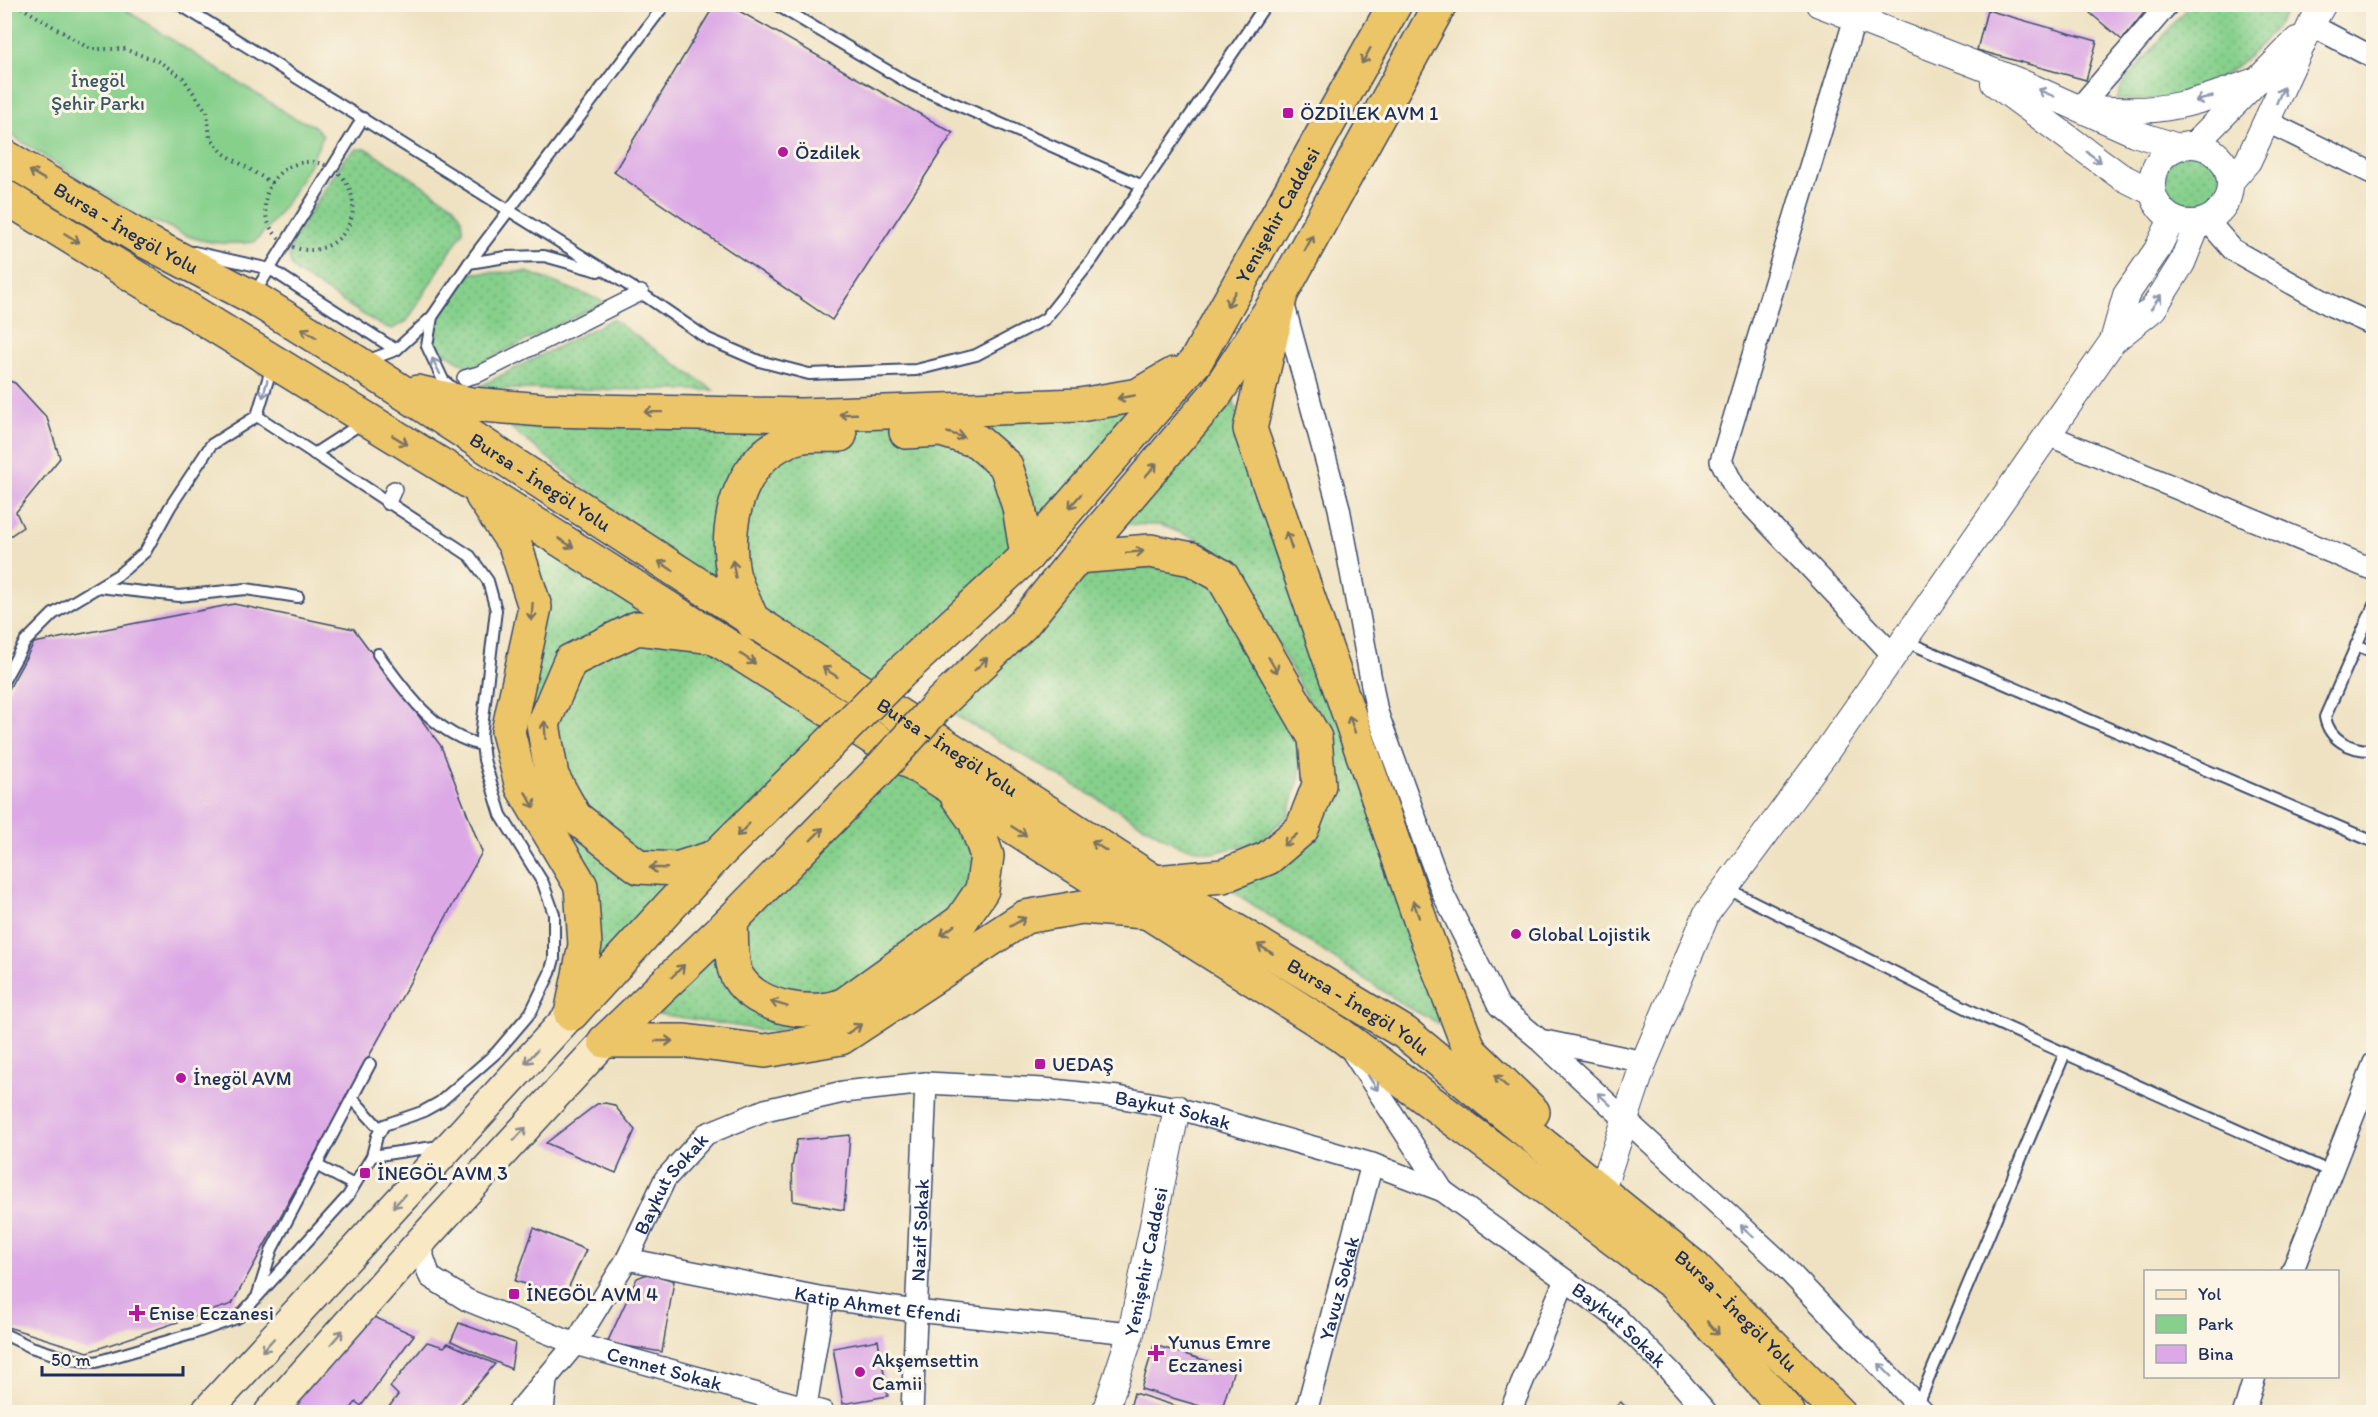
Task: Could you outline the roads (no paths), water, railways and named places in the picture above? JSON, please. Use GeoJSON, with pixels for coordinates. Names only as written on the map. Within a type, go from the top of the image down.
{"type":"FeatureCollection","features":[{"type":"Feature","properties":{"kind":"highway","name":"Yenişehir Caddesi"},"geometry":{"type":"LineString","coordinates":[[571,1014],[715,857],[900,673],[1027,556],[1196,361],[1395,4]]}},
{"type":"Feature","properties":{"kind":"highway","name":"Yenişehir Caddesi"},"geometry":{"type":"LineString","coordinates":[[1281,294],[1440,4]]}},
{"type":"Feature","properties":{"kind":"highway"},"geometry":{"type":"LineString","coordinates":[[1397,82],[1456,4]]}},
{"type":"Feature","properties":{"kind":"highway","name":"Bursa - İnegöl Yolu"},"geometry":{"type":"LineString","coordinates":[[4,156],[147,242],[252,297],[358,363],[754,624],[1152,897],[1674,1284],[1788,1413]]}},
{"type":"Feature","properties":{"kind":"highway","name":"Bursa - İnegöl Yolu"},"geometry":{"type":"LineString","coordinates":[[4,196],[474,485],[952,789],[1405,1033],[1694,1267],[1838,1413]]}},
{"type":"Feature","properties":{"kind":"highway"},"geometry":{"type":"LineString","coordinates":[[605,1041],[731,921],[879,770],[939,704],[1023,624],[1216,394],[1281,294]]}},
{"type":"Feature","properties":{"kind":"highway"},"geometry":{"type":"LineString","coordinates":[[1281,294],[1250,429],[1423,928],[1470,1051],[1694,1267]]}},
{"type":"Feature","properties":{"kind":"highway"},"geometry":{"type":"LineString","coordinates":[[395,387],[468,391],[543,410],[801,415],[1080,405],[1138,395],[1196,361]]}},
{"type":"Feature","properties":{"kind":"highway"},"geometry":{"type":"LineString","coordinates":[[754,624],[733,574],[730,526],[741,488],[765,453],[798,437],[941,430],[977,441],[1006,466],[1019,507],[1027,556]]}},
{"type":"Feature","properties":{"kind":"highway"},"geometry":{"type":"LineString","coordinates":[[474,485],[515,545],[535,607],[508,732],[522,787],[581,886],[585,945],[571,1014]]}},
{"type":"Feature","properties":{"kind":"highway"},"geometry":{"type":"LineString","coordinates":[[605,1041],[685,1041],[765,1051],[841,1038],[1025,917],[1152,897],[1223,876],[1268,858],[1302,829],[1319,785],[1315,738],[1222,576],[1192,559],[1150,551],[1077,557]]}},
{"type":"Feature","properties":{"kind":"highway"},"geometry":{"type":"LineString","coordinates":[[714,637],[637,628],[570,661],[543,724],[552,776],[574,817],[602,839],[639,867],[676,869],[715,857]]}},
{"type":"Feature","properties":{"kind":"highway"},"geometry":{"type":"LineString","coordinates":[[731,921],[737,975],[754,994],[781,1007],[831,1010],[846,1004],[961,921],[982,890],[987,856],[975,821],[952,789]]}},
{"type":"Feature","properties":{"kind":"main road"},"geometry":{"type":"LineString","coordinates":[[206,1413],[571,1014]]}},
{"type":"Feature","properties":{"kind":"main road"},"geometry":{"type":"LineString","coordinates":[[270,1413],[423,1239],[605,1041]]}},
{"type":"Feature","properties":{"kind":"street"},"geometry":{"type":"LineString","coordinates":[[1605,1182],[1644,1062],[1707,912],[1900,649],[2113,341],[2153,309],[2203,222],[2222,208],[2227,200],[2230,182],[2223,161],[2205,147],[2186,146],[2134,133],[2080,107],[1819,4]]}},
{"type":"Feature","properties":{"kind":"street"},"geometry":{"type":"LineString","coordinates":[[2080,107],[2168,4]]}},
{"type":"Feature","properties":{"kind":"street"},"geometry":{"type":"LineString","coordinates":[[2317,15],[2373,58]]}},
{"type":"Feature","properties":{"kind":"street"},"geometry":{"type":"LineString","coordinates":[[2317,15],[2260,80],[2186,146],[2160,160],[2154,170],[2152,192],[2159,208],[2172,219],[2203,222],[2233,250],[2332,306],[2373,325]]}},
{"type":"Feature","properties":{"kind":"street"},"geometry":{"type":"LineString","coordinates":[[2230,182],[2248,161],[2317,15]]}},
{"type":"Feature","properties":{"kind":"street"},"geometry":{"type":"LineString","coordinates":[[1855,18],[1721,460],[1735,488],[1900,649]]}},
{"type":"Feature","properties":{"kind":"street"},"geometry":{"type":"LineString","coordinates":[[1962,61],[2120,176],[2152,192]]}},
{"type":"Feature","properties":{"kind":"street"},"geometry":{"type":"LineString","coordinates":[[2080,107],[2134,112],[2166,110],[2260,80]]}},
{"type":"Feature","properties":{"kind":"street"},"geometry":{"type":"LineString","coordinates":[[2268,122],[2373,174]]}},
{"type":"Feature","properties":{"kind":"street"},"geometry":{"type":"LineString","coordinates":[[2113,341],[2127,296],[2157,250],[2172,219]]}},
{"type":"Feature","properties":{"kind":"street"},"geometry":{"type":"LineString","coordinates":[[468,391],[479,374],[641,293]]}},
{"type":"Feature","properties":{"kind":"street"},"geometry":{"type":"LineString","coordinates":[[1281,294],[1339,508],[1377,712],[1443,894],[1499,1006],[1540,1040],[1775,1257],[1921,1408]]}},
{"type":"Feature","properties":{"kind":"street"},"geometry":{"type":"LineString","coordinates":[[2048,435],[2373,570]]}},
{"type":"Feature","properties":{"kind":"street"},"geometry":{"type":"LineString","coordinates":[[1341,1035],[1443,1191]]}},
{"type":"Feature","properties":{"kind":"street"},"geometry":{"type":"LineString","coordinates":[[1540,1040],[1644,1062]]}},
{"type":"Feature","properties":{"kind":"street"},"geometry":{"type":"LineString","coordinates":[[2293,1270],[2373,1062]]}},
{"type":"Feature","properties":{"kind":"street","name":"Baykut Sokak"},"geometry":{"type":"LineString","coordinates":[[519,1413],[575,1344],[627,1259],[665,1179],[706,1134],[765,1110],[843,1092],[926,1083],[1043,1089],[1118,1097],[1177,1108],[1372,1164],[1443,1191],[1616,1317],[1670,1371],[1706,1413]]}},
{"type":"Feature","properties":{"kind":"street","name":"Nazif Sokak"},"geometry":{"type":"LineString","coordinates":[[912,1413],[926,1083]]}},
{"type":"Feature","properties":{"kind":"street","name":"Yenişehir Caddesi"},"geometry":{"type":"LineString","coordinates":[[1105,1413],[1131,1333],[1177,1108]]}},
{"type":"Feature","properties":{"kind":"street","name":"Yavuz Sokak"},"geometry":{"type":"LineString","coordinates":[[1306,1413],[1372,1164]]}},
{"type":"Feature","properties":{"kind":"street"},"geometry":{"type":"LineString","coordinates":[[423,1239],[423,1257],[430,1277]]}},
{"type":"Feature","properties":{"kind":"street","name":"Katip Ahmet Efendi"},"geometry":{"type":"LineString","coordinates":[[627,1259],[824,1298],[915,1311],[1131,1333]]}},
{"type":"Feature","properties":{"kind":"street"},"geometry":{"type":"LineString","coordinates":[[394,1272],[412,1272],[430,1277]]}},
{"type":"Feature","properties":{"kind":"street","name":"Cennet Sokak"},"geometry":{"type":"LineString","coordinates":[[430,1277],[467,1300],[575,1344],[812,1411]]}},
{"type":"Feature","properties":{"kind":"street"},"geometry":{"type":"LineString","coordinates":[[1510,1413],[1565,1280]]}},
{"type":"Feature","properties":{"kind":"street"},"geometry":{"type":"LineString","coordinates":[[812,1411],[824,1298]]}},
{"type":"Feature","properties":{"kind":"street"},"geometry":{"type":"LineString","coordinates":[[2244,1413],[2255,1378]]}},
{"type":"Feature","properties":{"kind":"street"},"geometry":{"type":"LineString","coordinates":[[543,1413],[546,1380]]}},
{"type":"Feature","properties":{"kind":"lane"},"geometry":{"type":"LineString","coordinates":[[179,4],[641,293],[708,339],[759,361],[809,374],[916,370],[976,355],[1045,319],[1092,260],[1266,4]]}},
{"type":"Feature","properties":{"kind":"lane"},"geometry":{"type":"LineString","coordinates":[[358,363],[396,350],[432,317],[665,4]]}},
{"type":"Feature","properties":{"kind":"lane"},"geometry":{"type":"LineString","coordinates":[[775,4],[910,84],[1143,186]]}},
{"type":"Feature","properties":{"kind":"lane"},"geometry":{"type":"LineString","coordinates":[[252,297],[363,118]]}},
{"type":"Feature","properties":{"kind":"lane"},"geometry":{"type":"LineString","coordinates":[[147,242],[270,269],[396,350]]}},
{"type":"Feature","properties":{"kind":"lane"},"geometry":{"type":"LineString","coordinates":[[470,263],[506,257],[544,256],[609,274]]}},
{"type":"Feature","properties":{"kind":"lane"},"geometry":{"type":"LineString","coordinates":[[432,317],[427,346],[433,362],[443,380],[468,391]]}},
{"type":"Feature","properties":{"kind":"lane"},"geometry":{"type":"LineString","coordinates":[[4,680],[25,642],[53,614],[99,587],[145,552],[170,507],[211,446],[257,416],[273,363]]}},
{"type":"Feature","properties":{"kind":"lane"},"geometry":{"type":"LineString","coordinates":[[4,1334],[31,1347],[69,1359],[96,1362],[195,1333],[238,1317],[354,1185],[372,1156],[384,1125],[422,1112],[440,1102],[496,1053],[531,1012],[550,973],[556,930],[549,898],[495,799],[482,745],[496,610],[488,581],[470,556],[391,495],[314,454],[257,416]]}},
{"type":"Feature","properties":{"kind":"lane"},"geometry":{"type":"LineString","coordinates":[[314,454],[367,420]]}},
{"type":"Feature","properties":{"kind":"lane"},"geometry":{"type":"LineString","coordinates":[[99,587],[179,596],[246,589],[298,597]]}},
{"type":"Feature","properties":{"kind":"lane"},"geometry":{"type":"LineString","coordinates":[[2373,605],[2325,717],[2330,732],[2342,743],[2358,749],[2373,750]]}},
{"type":"Feature","properties":{"kind":"lane"},"geometry":{"type":"LineString","coordinates":[[2356,645],[2373,652]]}},
{"type":"Feature","properties":{"kind":"lane"},"geometry":{"type":"LineString","coordinates":[[1900,649],[2373,842]]}},
{"type":"Feature","properties":{"kind":"lane"},"geometry":{"type":"LineString","coordinates":[[378,654],[413,702],[456,738],[482,745]]}},
{"type":"Feature","properties":{"kind":"lane"},"geometry":{"type":"LineString","coordinates":[[1725,888],[1986,1018],[2331,1172]]}},
{"type":"Feature","properties":{"kind":"lane"},"geometry":{"type":"LineString","coordinates":[[1921,1408],[2065,1053]]}},
{"type":"Feature","properties":{"kind":"lane"},"geometry":{"type":"LineString","coordinates":[[257,1298],[272,1249],[370,1064]]}},
{"type":"Feature","properties":{"kind":"lane"},"geometry":{"type":"LineString","coordinates":[[352,1098],[381,1130]]}},
{"type":"Feature","properties":{"kind":"lane"},"geometry":{"type":"LineString","coordinates":[[372,1156],[451,1144]]}},
{"type":"Feature","properties":{"kind":"lane"},"geometry":{"type":"LineString","coordinates":[[316,1165],[354,1185]]}},
{"type":"Feature","properties":{"kind":"place","name":"ÖZDİLEK AVM 1"},"geometry":{"type":"Point","coordinates":[1288,113]}},
{"type":"Feature","properties":{"kind":"place","name":"Özdilek"},"geometry":{"type":"Point","coordinates":[783,152]}},
{"type":"Feature","properties":{"kind":"place","name":"Global Lojistik"},"geometry":{"type":"Point","coordinates":[1516,934]}},
{"type":"Feature","properties":{"kind":"place","name":"UEDAŞ"},"geometry":{"type":"Point","coordinates":[1040,1064]}},
{"type":"Feature","properties":{"kind":"place","name":"İnegöl AVM"},"geometry":{"type":"Point","coordinates":[181,1078]}},
{"type":"Feature","properties":{"kind":"place","name":"İNEGÖL AVM 3"},"geometry":{"type":"Point","coordinates":[365,1173]}},
{"type":"Feature","properties":{"kind":"place","name":"İNEGÖL AVM 4"},"geometry":{"type":"Point","coordinates":[514,1294]}},
{"type":"Feature","properties":{"kind":"place","name":"Enise Eczanesi"},"geometry":{"type":"Point","coordinates":[137,1313]}},
{"type":"Feature","properties":{"kind":"place","name":"Yunus Emre Eczanesi"},"geometry":{"type":"Point","coordinates":[1156,1353]}},
{"type":"Feature","properties":{"kind":"place","name":"Akşemsettin Camii"},"geometry":{"type":"Point","coordinates":[860,1372]}},
{"type":"Feature","properties":{"kind":"park label","name":"İnegöl Şehir Parkı"},"geometry":{"type":"Point","coordinates":[98,92]}}]}
